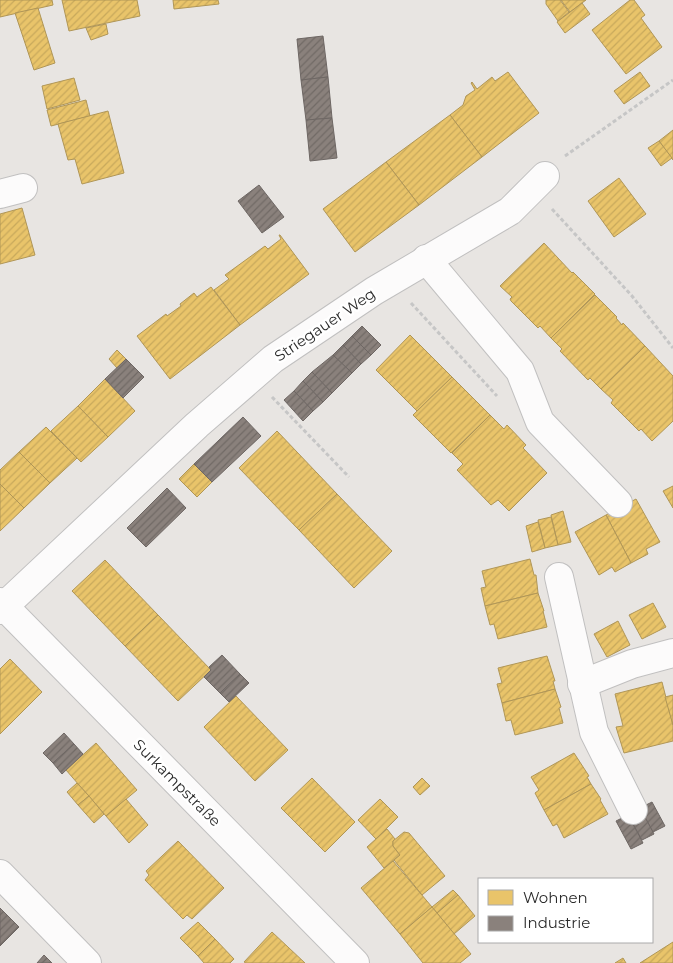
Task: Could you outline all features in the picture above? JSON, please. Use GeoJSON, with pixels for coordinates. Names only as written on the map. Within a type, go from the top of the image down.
{"type":"FeatureCollection","features":[{"type":"Feature","properties":{"kind":"street","name":"Striegauer Weg"},"geometry":{"type":"LineString","coordinates":[[1,606],[197,425],[273,359],[390,281],[510,210],[539,182]]}},
{"type":"Feature","properties":{"kind":"street"},"geometry":{"type":"LineString","coordinates":[[426,259],[520,371],[540,422],[618,503]]}},
{"type":"Feature","properties":{"kind":"street"},"geometry":{"type":"LineString","coordinates":[[559,577],[594,732],[634,810]]}},
{"type":"Feature","properties":{"kind":"street","name":"Surkampstraße"},"geometry":{"type":"LineString","coordinates":[[1,606],[355,963]]}},
{"type":"Feature","properties":{"kind":"street"},"geometry":{"type":"LineString","coordinates":[[582,684],[632,664],[673,653]]}},
{"type":"Feature","properties":{"kind":"street"},"geometry":{"type":"LineString","coordinates":[[0,874],[87,963]]}},
{"type":"Feature","properties":{"kind":"path"},"geometry":{"type":"LineString","coordinates":[[673,80],[569,152],[539,182],[673,348]]}},
{"type":"Feature","properties":{"kind":"path"},"geometry":{"type":"LineString","coordinates":[[390,281],[501,400]]}},
{"type":"Feature","properties":{"kind":"path"},"geometry":{"type":"LineString","coordinates":[[253,376],[349,477]]}},
{"type":"Feature","properties":{"kind":"building: Wohnen"},"geometry":{"type":"Polygon","coordinates":[[[0,0],[52,0],[53,5],[0,17],[0,0]]]}},
{"type":"Feature","properties":{"kind":"building: Wohnen"},"geometry":{"type":"Polygon","coordinates":[[[62,0],[137,0],[140,16],[69,31],[62,0]]]}},
{"type":"Feature","properties":{"kind":"building: Wohnen"},"geometry":{"type":"Polygon","coordinates":[[[173,0],[218,0],[219,4],[174,9],[173,0]]]}},
{"type":"Feature","properties":{"kind":"building: Wohnen"},"geometry":{"type":"Polygon","coordinates":[[[546,0],[560,0],[569,12],[558,21],[546,4],[546,0]]]}},
{"type":"Feature","properties":{"kind":"building: Wohnen"},"geometry":{"type":"Polygon","coordinates":[[[561,0],[586,0],[570,12],[561,0]]]}},
{"type":"Feature","properties":{"kind":"building: Wohnen"},"geometry":{"type":"Polygon","coordinates":[[[630,0],[634,0],[645,15],[641,18],[662,47],[626,74],[592,30],[630,0]]]}},
{"type":"Feature","properties":{"kind":"building: Wohnen"},"geometry":{"type":"Polygon","coordinates":[[[582,3],[590,14],[565,33],[557,22],[582,3]]]}},
{"type":"Feature","properties":{"kind":"building: Wohnen"},"geometry":{"type":"Polygon","coordinates":[[[38,8],[55,63],[34,70],[15,13],[38,8]]]}},
{"type":"Feature","properties":{"kind":"building: Wohnen"},"geometry":{"type":"Polygon","coordinates":[[[106,24],[108,34],[91,40],[86,28],[106,24]]]}},
{"type":"Feature","properties":{"kind":"building: Wohnen"},"geometry":{"type":"Polygon","coordinates":[[[508,72],[539,113],[482,157],[450,115],[463,105],[466,96],[475,90],[472,82],[477,89],[492,77],[495,81],[508,72]]]}},
{"type":"Feature","properties":{"kind":"building: Wohnen"},"geometry":{"type":"Polygon","coordinates":[[[640,72],[650,86],[624,104],[614,91],[640,72]]]}},
{"type":"Feature","properties":{"kind":"building: Wohnen"},"geometry":{"type":"Polygon","coordinates":[[[74,78],[80,100],[47,109],[42,86],[74,78]]]}},
{"type":"Feature","properties":{"kind":"building: Wohnen"},"geometry":{"type":"Polygon","coordinates":[[[86,100],[90,116],[51,126],[47,110],[86,100]]]}},
{"type":"Feature","properties":{"kind":"building: Wohnen"},"geometry":{"type":"Polygon","coordinates":[[[108,111],[124,173],[82,184],[75,159],[68,160],[58,124],[108,111]]]}},
{"type":"Feature","properties":{"kind":"building: Wohnen"},"geometry":{"type":"Polygon","coordinates":[[[450,115],[482,157],[419,205],[386,162],[450,115]]]}},
{"type":"Feature","properties":{"kind":"building: Wohnen"},"geometry":{"type":"Polygon","coordinates":[[[673,130],[673,160],[659,141],[673,130]]]}},
{"type":"Feature","properties":{"kind":"building: Wohnen"},"geometry":{"type":"Polygon","coordinates":[[[659,141],[672,158],[661,166],[648,148],[659,141]]]}},
{"type":"Feature","properties":{"kind":"building: Wohnen"},"geometry":{"type":"Polygon","coordinates":[[[386,162],[419,205],[355,252],[323,209],[386,162]]]}},
{"type":"Feature","properties":{"kind":"building: Wohnen"},"geometry":{"type":"Polygon","coordinates":[[[619,178],[646,214],[614,237],[588,201],[619,178]]]}},
{"type":"Feature","properties":{"kind":"building: Wohnen"},"geometry":{"type":"Polygon","coordinates":[[[22,208],[35,255],[0,264],[0,214],[22,208]]]}},
{"type":"Feature","properties":{"kind":"building: Wohnen"},"geometry":{"type":"Polygon","coordinates":[[[279,235],[309,274],[240,325],[214,290],[229,279],[225,275],[265,246],[268,249],[281,239],[279,235]]]}},
{"type":"Feature","properties":{"kind":"building: Wohnen"},"geometry":{"type":"Polygon","coordinates":[[[544,243],[595,294],[551,338],[511,301],[512,297],[500,286],[544,243]]]}},
{"type":"Feature","properties":{"kind":"building: Wohnen"},"geometry":{"type":"Polygon","coordinates":[[[211,287],[240,325],[170,379],[137,336],[166,314],[167,316],[181,306],[180,304],[194,293],[197,297],[211,287]]]}},
{"type":"Feature","properties":{"kind":"building: Wohnen"},"geometry":{"type":"Polygon","coordinates":[[[595,295],[617,317],[622,325],[623,323],[645,346],[601,389],[590,378],[588,380],[560,351],[562,349],[551,338],[595,295]]]}},
{"type":"Feature","properties":{"kind":"building: Wohnen"},"geometry":{"type":"Polygon","coordinates":[[[410,335],[452,377],[417,411],[376,370],[410,335]]]}},
{"type":"Feature","properties":{"kind":"building: Wohnen"},"geometry":{"type":"Polygon","coordinates":[[[645,346],[673,376],[673,421],[652,441],[641,429],[639,431],[611,403],[613,400],[601,389],[645,346]]]}},
{"type":"Feature","properties":{"kind":"building: Wohnen"},"geometry":{"type":"Polygon","coordinates":[[[117,350],[126,359],[117,368],[109,359],[117,350]]]}},
{"type":"Feature","properties":{"kind":"building: Wohnen"},"geometry":{"type":"Polygon","coordinates":[[[452,377],[490,415],[451,453],[413,415],[452,377]]]}},
{"type":"Feature","properties":{"kind":"building: Wohnen"},"geometry":{"type":"Polygon","coordinates":[[[105,379],[135,411],[108,437],[78,406],[105,379]]]}},
{"type":"Feature","properties":{"kind":"building: Wohnen"},"geometry":{"type":"Polygon","coordinates":[[[78,406],[108,437],[81,462],[51,431],[78,406]]]}},
{"type":"Feature","properties":{"kind":"building: Wohnen"},"geometry":{"type":"Polygon","coordinates":[[[490,415],[504,429],[507,425],[526,445],[523,448],[547,473],[509,511],[498,500],[491,505],[457,470],[463,464],[452,453],[490,415]]]}},
{"type":"Feature","properties":{"kind":"building: Wohnen"},"geometry":{"type":"Polygon","coordinates":[[[46,427],[77,458],[50,483],[19,452],[46,427]]]}},
{"type":"Feature","properties":{"kind":"building: Wohnen"},"geometry":{"type":"Polygon","coordinates":[[[277,431],[337,494],[299,530],[239,468],[277,431]]]}},
{"type":"Feature","properties":{"kind":"building: Wohnen"},"geometry":{"type":"Polygon","coordinates":[[[19,452],[50,483],[24,508],[0,484],[0,470],[19,452]]]}},
{"type":"Feature","properties":{"kind":"building: Wohnen"},"geometry":{"type":"Polygon","coordinates":[[[194,464],[212,482],[197,497],[179,479],[194,464]]]}},
{"type":"Feature","properties":{"kind":"building: Wohnen"},"geometry":{"type":"Polygon","coordinates":[[[0,484],[24,508],[0,531],[0,484]]]}},
{"type":"Feature","properties":{"kind":"building: Wohnen"},"geometry":{"type":"Polygon","coordinates":[[[673,486],[673,508],[663,491],[673,486]]]}},
{"type":"Feature","properties":{"kind":"building: Wohnen"},"geometry":{"type":"Polygon","coordinates":[[[337,494],[392,551],[354,588],[299,530],[337,494]]]}},
{"type":"Feature","properties":{"kind":"building: Wohnen"},"geometry":{"type":"Polygon","coordinates":[[[636,499],[660,542],[646,549],[648,554],[631,563],[606,515],[636,499]]]}},
{"type":"Feature","properties":{"kind":"building: Wohnen"},"geometry":{"type":"Polygon","coordinates":[[[563,511],[571,542],[558,545],[551,515],[563,511]]]}},
{"type":"Feature","properties":{"kind":"building: Wohnen"},"geometry":{"type":"Polygon","coordinates":[[[606,515],[631,563],[615,572],[612,567],[599,575],[575,532],[606,515]]]}},
{"type":"Feature","properties":{"kind":"building: Wohnen"},"geometry":{"type":"Polygon","coordinates":[[[551,517],[558,545],[545,548],[538,520],[551,517]]]}},
{"type":"Feature","properties":{"kind":"building: Wohnen"},"geometry":{"type":"Polygon","coordinates":[[[538,522],[545,548],[532,552],[526,526],[538,522]]]}},
{"type":"Feature","properties":{"kind":"building: Wohnen"},"geometry":{"type":"Polygon","coordinates":[[[530,559],[534,575],[536,575],[538,593],[485,606],[481,588],[486,587],[482,571],[530,559]]]}},
{"type":"Feature","properties":{"kind":"building: Wohnen"},"geometry":{"type":"Polygon","coordinates":[[[105,560],[158,615],[125,646],[72,591],[105,560]]]}},
{"type":"Feature","properties":{"kind":"building: Wohnen"},"geometry":{"type":"Polygon","coordinates":[[[538,593],[547,627],[498,639],[494,624],[490,625],[485,606],[538,593]]]}},
{"type":"Feature","properties":{"kind":"building: Wohnen"},"geometry":{"type":"Polygon","coordinates":[[[653,603],[666,627],[642,639],[629,615],[653,603]]]}},
{"type":"Feature","properties":{"kind":"building: Wohnen"},"geometry":{"type":"Polygon","coordinates":[[[158,615],[211,670],[178,701],[125,646],[158,615]]]}},
{"type":"Feature","properties":{"kind":"building: Wohnen"},"geometry":{"type":"Polygon","coordinates":[[[618,621],[630,645],[607,657],[594,634],[618,621]]]}},
{"type":"Feature","properties":{"kind":"building: Wohnen"},"geometry":{"type":"Polygon","coordinates":[[[547,656],[555,681],[553,681],[555,689],[502,703],[497,684],[502,683],[498,668],[547,656]]]}},
{"type":"Feature","properties":{"kind":"building: Wohnen"},"geometry":{"type":"Polygon","coordinates":[[[10,659],[42,692],[0,734],[0,669],[10,659]]]}},
{"type":"Feature","properties":{"kind":"building: Wohnen"},"geometry":{"type":"Polygon","coordinates":[[[662,682],[673,725],[673,741],[624,753],[616,727],[623,726],[615,694],[662,682]]]}},
{"type":"Feature","properties":{"kind":"building: Wohnen"},"geometry":{"type":"Polygon","coordinates":[[[555,689],[561,707],[559,708],[563,723],[515,735],[511,720],[506,721],[502,703],[555,689]]]}},
{"type":"Feature","properties":{"kind":"building: Wohnen"},"geometry":{"type":"Polygon","coordinates":[[[673,695],[673,725],[665,697],[673,695]]]}},
{"type":"Feature","properties":{"kind":"building: Wohnen"},"geometry":{"type":"Polygon","coordinates":[[[236,696],[288,750],[255,781],[204,727],[236,696]]]}},
{"type":"Feature","properties":{"kind":"building: Wohnen"},"geometry":{"type":"Polygon","coordinates":[[[96,743],[137,790],[106,816],[66,770],[96,743]]]}},
{"type":"Feature","properties":{"kind":"building: Wohnen"},"geometry":{"type":"Polygon","coordinates":[[[574,753],[589,776],[587,777],[591,784],[544,810],[535,793],[539,790],[531,777],[574,753]]]}},
{"type":"Feature","properties":{"kind":"building: Wohnen"},"geometry":{"type":"Polygon","coordinates":[[[312,778],[355,822],[325,852],[281,808],[312,778]]]}},
{"type":"Feature","properties":{"kind":"building: Wohnen"},"geometry":{"type":"Polygon","coordinates":[[[422,778],[430,786],[420,795],[413,787],[422,778]]]}},
{"type":"Feature","properties":{"kind":"building: Wohnen"},"geometry":{"type":"Polygon","coordinates":[[[77,783],[89,796],[78,805],[67,792],[77,783]]]}},
{"type":"Feature","properties":{"kind":"building: Wohnen"},"geometry":{"type":"Polygon","coordinates":[[[591,784],[608,814],[564,838],[557,824],[553,826],[544,810],[591,784]]]}},
{"type":"Feature","properties":{"kind":"building: Wohnen"},"geometry":{"type":"Polygon","coordinates":[[[89,796],[104,814],[94,823],[78,805],[89,796]]]}},
{"type":"Feature","properties":{"kind":"building: Wohnen"},"geometry":{"type":"Polygon","coordinates":[[[126,799],[148,825],[129,843],[106,816],[126,799]]]}},
{"type":"Feature","properties":{"kind":"building: Wohnen"},"geometry":{"type":"Polygon","coordinates":[[[380,799],[398,817],[376,839],[358,820],[380,799]]]}},
{"type":"Feature","properties":{"kind":"building: Wohnen"},"geometry":{"type":"Polygon","coordinates":[[[387,829],[395,839],[393,846],[400,855],[384,868],[367,847],[387,829]]]}},
{"type":"Feature","properties":{"kind":"building: Wohnen"},"geometry":{"type":"Polygon","coordinates":[[[404,832],[409,833],[445,876],[422,895],[394,860],[400,855],[393,846],[393,841],[404,832]]]}},
{"type":"Feature","properties":{"kind":"building: Wohnen"},"geometry":{"type":"Polygon","coordinates":[[[178,841],[224,888],[192,919],[187,915],[183,919],[145,880],[149,875],[146,871],[178,841]]]}},
{"type":"Feature","properties":{"kind":"building: Wohnen"},"geometry":{"type":"Polygon","coordinates":[[[393,861],[432,907],[400,934],[361,888],[393,861]]]}},
{"type":"Feature","properties":{"kind":"building: Wohnen"},"geometry":{"type":"Polygon","coordinates":[[[453,890],[458,895],[437,913],[432,907],[453,890]]]}},
{"type":"Feature","properties":{"kind":"building: Wohnen"},"geometry":{"type":"Polygon","coordinates":[[[458,895],[475,916],[454,934],[437,913],[458,895]]]}},
{"type":"Feature","properties":{"kind":"building: Wohnen"},"geometry":{"type":"Polygon","coordinates":[[[432,907],[471,954],[460,963],[423,963],[400,934],[432,907]]]}},
{"type":"Feature","properties":{"kind":"building: Wohnen"},"geometry":{"type":"Polygon","coordinates":[[[198,922],[215,939],[198,956],[180,938],[198,922]]]}},
{"type":"Feature","properties":{"kind":"building: Wohnen"},"geometry":{"type":"Polygon","coordinates":[[[272,932],[305,963],[244,962],[272,932]]]}},
{"type":"Feature","properties":{"kind":"building: Wohnen"},"geometry":{"type":"Polygon","coordinates":[[[215,939],[234,959],[230,963],[204,963],[198,956],[215,939]]]}},
{"type":"Feature","properties":{"kind":"building: Wohnen"},"geometry":{"type":"Polygon","coordinates":[[[673,942],[673,963],[640,963],[673,942]]]}},
{"type":"Feature","properties":{"kind":"building: Wohnen"},"geometry":{"type":"Polygon","coordinates":[[[623,958],[626,963],[615,963],[623,958]]]}},
{"type":"Feature","properties":{"kind":"building: Industrie"},"geometry":{"type":"Polygon","coordinates":[[[323,36],[328,77],[301,80],[297,39],[323,36]]]}},
{"type":"Feature","properties":{"kind":"building: Industrie"},"geometry":{"type":"Polygon","coordinates":[[[328,77],[332,118],[306,120],[301,80],[328,77]]]}},
{"type":"Feature","properties":{"kind":"building: Industrie"},"geometry":{"type":"Polygon","coordinates":[[[332,118],[337,158],[310,161],[306,120],[332,118]]]}},
{"type":"Feature","properties":{"kind":"building: Industrie"},"geometry":{"type":"Polygon","coordinates":[[[259,185],[284,217],[262,233],[238,201],[259,185]]]}},
{"type":"Feature","properties":{"kind":"building: Industrie"},"geometry":{"type":"Polygon","coordinates":[[[362,326],[381,345],[371,355],[352,336],[362,326]]]}},
{"type":"Feature","properties":{"kind":"building: Industrie"},"geometry":{"type":"Polygon","coordinates":[[[352,336],[371,355],[361,364],[343,345],[352,336]]]}},
{"type":"Feature","properties":{"kind":"building: Industrie"},"geometry":{"type":"Polygon","coordinates":[[[343,345],[361,364],[352,373],[333,355],[343,345]]]}},
{"type":"Feature","properties":{"kind":"building: Industrie"},"geometry":{"type":"Polygon","coordinates":[[[333,355],[352,373],[332,393],[312,372],[333,355]]]}},
{"type":"Feature","properties":{"kind":"building: Industrie"},"geometry":{"type":"Polygon","coordinates":[[[126,359],[144,377],[123,398],[105,379],[126,359]]]}},
{"type":"Feature","properties":{"kind":"building: Industrie"},"geometry":{"type":"Polygon","coordinates":[[[312,372],[332,393],[323,402],[303,381],[312,372]]]}},
{"type":"Feature","properties":{"kind":"building: Industrie"},"geometry":{"type":"Polygon","coordinates":[[[303,381],[323,402],[313,411],[294,391],[303,381]]]}},
{"type":"Feature","properties":{"kind":"building: Industrie"},"geometry":{"type":"Polygon","coordinates":[[[294,391],[313,411],[303,421],[284,400],[294,391]]]}},
{"type":"Feature","properties":{"kind":"building: Industrie"},"geometry":{"type":"Polygon","coordinates":[[[243,417],[261,436],[212,482],[194,464],[243,417]]]}},
{"type":"Feature","properties":{"kind":"building: Industrie"},"geometry":{"type":"Polygon","coordinates":[[[167,488],[186,508],[146,547],[127,528],[167,488]]]}},
{"type":"Feature","properties":{"kind":"building: Industrie"},"geometry":{"type":"Polygon","coordinates":[[[222,655],[240,674],[220,693],[204,677],[211,670],[209,667],[222,655]]]}},
{"type":"Feature","properties":{"kind":"building: Industrie"},"geometry":{"type":"Polygon","coordinates":[[[240,674],[249,683],[229,702],[220,693],[240,674]]]}},
{"type":"Feature","properties":{"kind":"building: Industrie"},"geometry":{"type":"Polygon","coordinates":[[[64,733],[74,744],[53,763],[43,753],[64,733]]]}},
{"type":"Feature","properties":{"kind":"building: Industrie"},"geometry":{"type":"Polygon","coordinates":[[[74,744],[83,754],[62,774],[53,763],[74,744]]]}},
{"type":"Feature","properties":{"kind":"building: Industrie"},"geometry":{"type":"Polygon","coordinates":[[[652,802],[665,826],[653,832],[640,808],[652,802]]]}},
{"type":"Feature","properties":{"kind":"building: Industrie"},"geometry":{"type":"Polygon","coordinates":[[[640,808],[654,834],[642,840],[628,815],[640,808]]]}},
{"type":"Feature","properties":{"kind":"building: Industrie"},"geometry":{"type":"Polygon","coordinates":[[[628,815],[643,843],[631,849],[616,821],[628,815]]]}},
{"type":"Feature","properties":{"kind":"building: Industrie"},"geometry":{"type":"Polygon","coordinates":[[[0,908],[19,927],[0,946],[0,908]]]}},
{"type":"Feature","properties":{"kind":"building: Industrie"},"geometry":{"type":"Polygon","coordinates":[[[44,955],[52,963],[37,963],[44,955]]]}}]}
